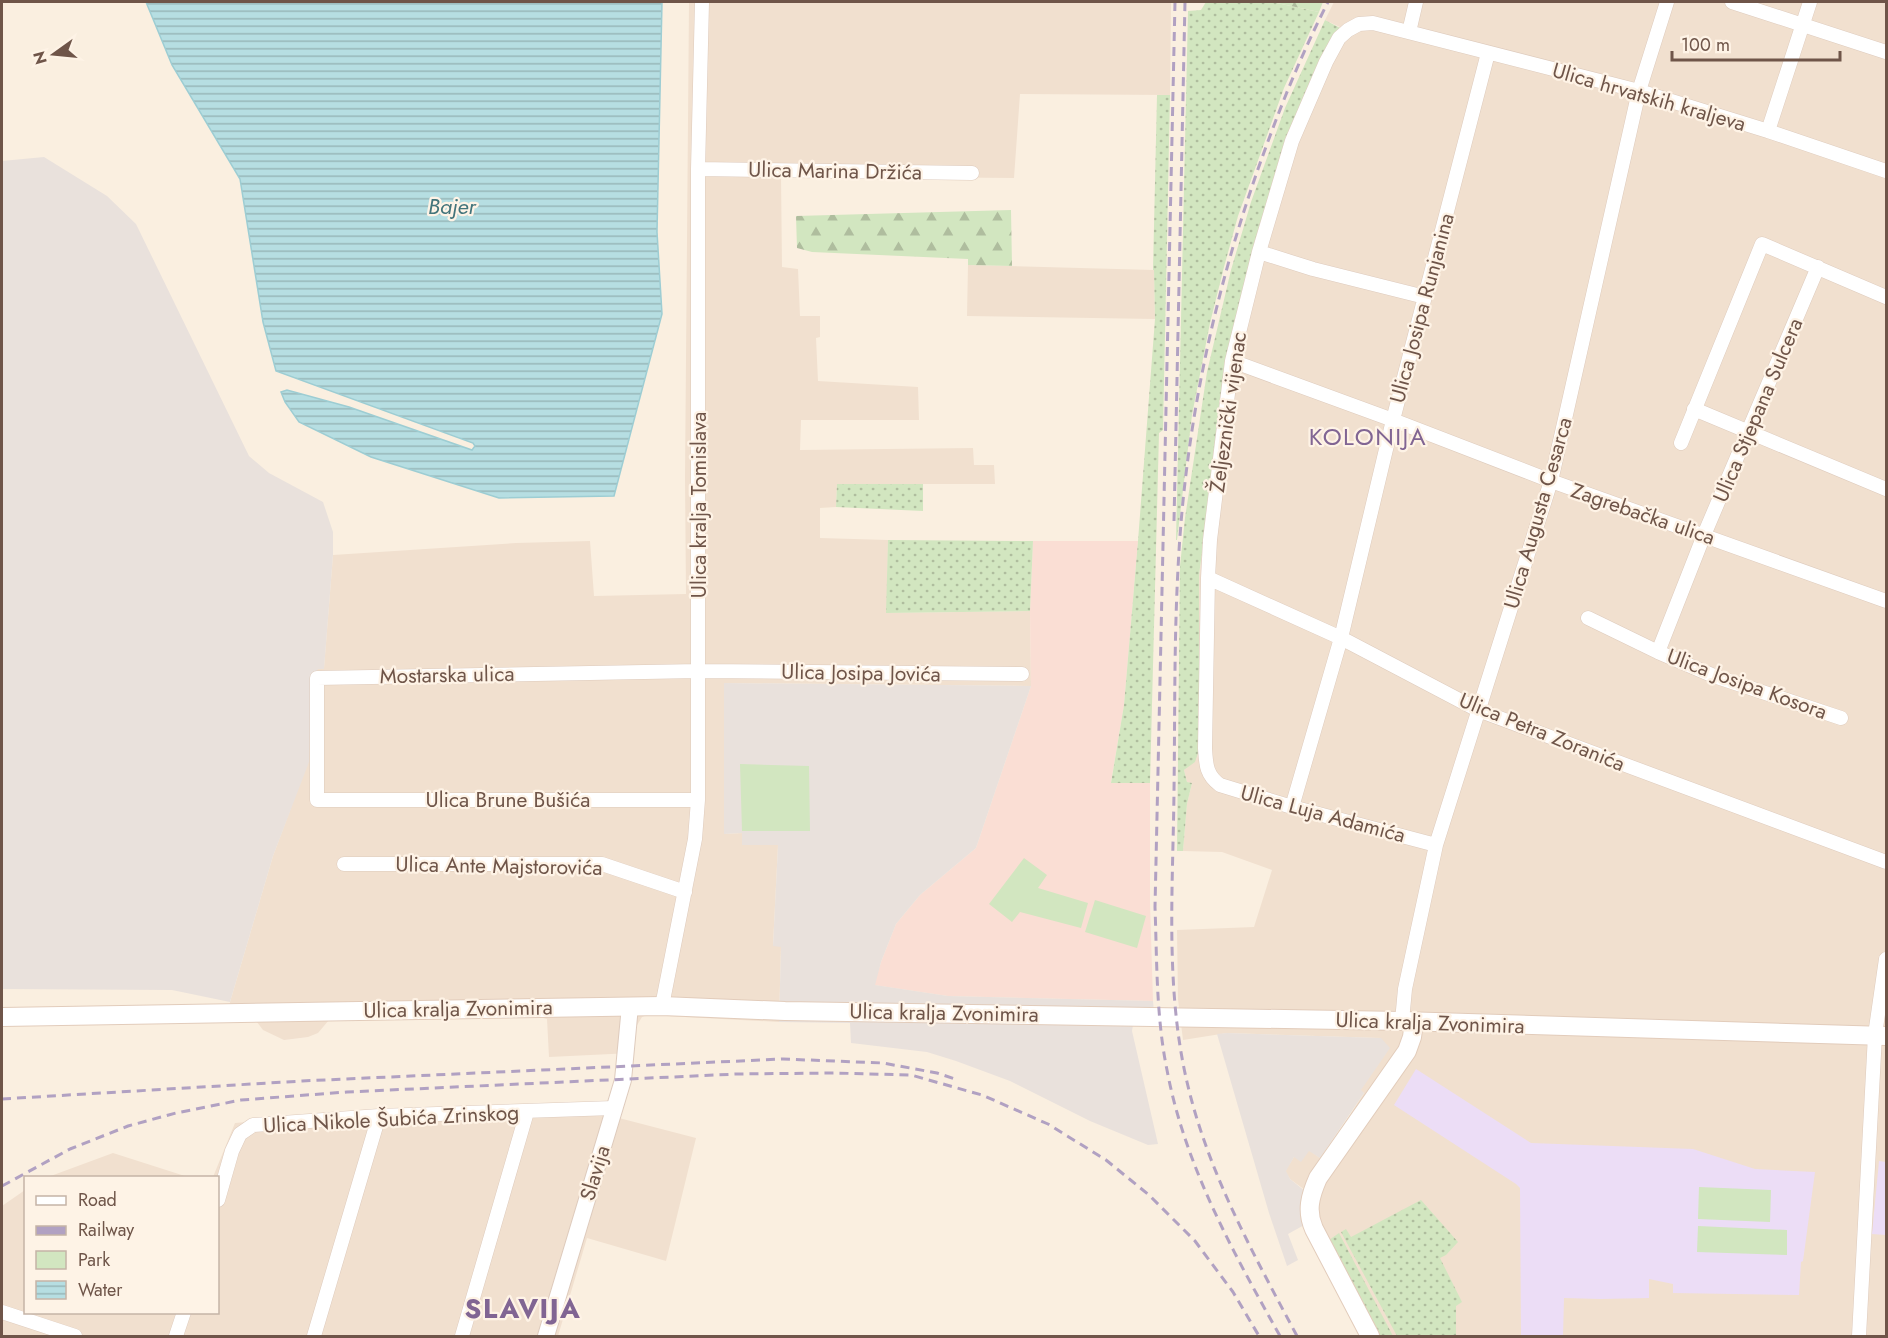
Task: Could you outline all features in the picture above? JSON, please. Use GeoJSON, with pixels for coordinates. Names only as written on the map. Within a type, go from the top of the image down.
{"type":"FeatureCollection","features":[{"type":"Feature","properties":{"kind":"main road","name":"Ulica kralja Zvonimira"},"geometry":{"type":"LineString","coordinates":[[2,1017],[662,1006],[796,1011],[1408,1022],[1881,1036]]}},
{"type":"Feature","properties":{"kind":"main road"},"geometry":{"type":"LineString","coordinates":[[1371,1336],[1310,1219],[1310,1201],[1318,1178],[1407,1051],[1412,1037],[1408,1022]]}},
{"type":"Feature","properties":{"kind":"street","name":"Ulica kralja Tomislava"},"geometry":{"type":"LineString","coordinates":[[662,1006],[695,839],[698,800],[698,169],[702,2]]}},
{"type":"Feature","properties":{"kind":"street"},"geometry":{"type":"LineString","coordinates":[[1409,32],[1416,2]]}},
{"type":"Feature","properties":{"kind":"street","name":"Ulica Augusta Cesarca"},"geometry":{"type":"LineString","coordinates":[[1408,1022],[1405,989],[1436,845],[1551,481],[1639,91],[1666,2]]}},
{"type":"Feature","properties":{"kind":"street"},"geometry":{"type":"LineString","coordinates":[[1732,2],[1887,52]]}},
{"type":"Feature","properties":{"kind":"street"},"geometry":{"type":"LineString","coordinates":[[1768,131],[1810,2]]}},
{"type":"Feature","properties":{"kind":"street","name":"Ulica hrvatskih kraljeva"},"geometry":{"type":"LineString","coordinates":[[1348,30],[1359,24],[1373,23],[1639,91],[1887,171]]}},
{"type":"Feature","properties":{"kind":"street","name":"Željeznički vijenac"},"geometry":{"type":"LineString","coordinates":[[1211,779],[1205,748],[1208,578],[1210,540],[1232,361],[1258,252],[1292,141],[1326,62],[1340,38],[1348,30]]}},
{"type":"Feature","properties":{"kind":"street","name":"Ulica Josipa Runjanina"},"geometry":{"type":"LineString","coordinates":[[1292,807],[1341,638],[1393,420],[1488,53]]}},
{"type":"Feature","properties":{"kind":"street","name":"Ulica Marina Držića"},"geometry":{"type":"LineString","coordinates":[[698,169],[972,173]]}},
{"type":"Feature","properties":{"kind":"street"},"geometry":{"type":"LineString","coordinates":[[1681,443],[1762,244],[1887,297]]}},
{"type":"Feature","properties":{"kind":"street"},"geometry":{"type":"LineString","coordinates":[[1258,252],[1313,269],[1425,297]]}},
{"type":"Feature","properties":{"kind":"street","name":"Ulica Stjepana Sulcera"},"geometry":{"type":"LineString","coordinates":[[1658,652],[1704,535],[1818,267]]}},
{"type":"Feature","properties":{"kind":"street","name":"Zagrebačka ulica"},"geometry":{"type":"LineString","coordinates":[[1232,361],[1551,481],[1887,601]]}},
{"type":"Feature","properties":{"kind":"street"},"geometry":{"type":"LineString","coordinates":[[1694,409],[1887,489]]}},
{"type":"Feature","properties":{"kind":"street","name":"Ulica Petra Zoranića"},"geometry":{"type":"LineString","coordinates":[[1208,578],[1341,638],[1478,710],[1887,862]]}},
{"type":"Feature","properties":{"kind":"street","name":"Ulica Josipa Kosora"},"geometry":{"type":"LineString","coordinates":[[1588,618],[1714,676],[1841,718]]}},
{"type":"Feature","properties":{"kind":"street","name":"Ulica Josipa Jovića"},"geometry":{"type":"LineString","coordinates":[[699,671],[1022,675]]}},
{"type":"Feature","properties":{"kind":"street","name":"Mostarska ulica"},"geometry":{"type":"LineString","coordinates":[[317,800],[317,678],[699,671]]}},
{"type":"Feature","properties":{"kind":"street","name":"Ulica Luja Adamića"},"geometry":{"type":"LineString","coordinates":[[1211,779],[1220,785],[1292,807],[1436,845]]}},
{"type":"Feature","properties":{"kind":"street","name":"Ulica Brune Bušića"},"geometry":{"type":"LineString","coordinates":[[317,800],[698,800]]}},
{"type":"Feature","properties":{"kind":"street","name":"Ulica Ante Majstorovića"},"geometry":{"type":"LineString","coordinates":[[344,864],[602,864],[685,892]]}},
{"type":"Feature","properties":{"kind":"street"},"geometry":{"type":"LineString","coordinates":[[1859,1336],[1887,959]]}},
{"type":"Feature","properties":{"kind":"street","name":"Slavija"},"geometry":{"type":"LineString","coordinates":[[546,1336],[624,1074],[630,1006]]}},
{"type":"Feature","properties":{"kind":"street","name":"Ulica Nikole Šubića Zrinskog"},"geometry":{"type":"LineString","coordinates":[[219,1196],[232,1151],[240,1134],[253,1125],[379,1116],[614,1108]]}},
{"type":"Feature","properties":{"kind":"street"},"geometry":{"type":"LineString","coordinates":[[462,1336],[527,1112]]}},
{"type":"Feature","properties":{"kind":"street"},"geometry":{"type":"LineString","coordinates":[[314,1336],[379,1116]]}},
{"type":"Feature","properties":{"kind":"street"},"geometry":{"type":"LineString","coordinates":[[2,1312],[75,1336]]}},
{"type":"Feature","properties":{"kind":"street"},"geometry":{"type":"LineString","coordinates":[[176,1336],[183,1314]]}},
{"type":"Feature","properties":{"kind":"shaded area"},"geometry":{"type":"Polygon","coordinates":[[[689,2],[1171,2],[1170,95],[1020,94],[1014,178],[781,176],[782,267],[798,269],[800,316],[820,316],[820,337],[816,338],[818,381],[918,387],[919,420],[801,420],[800,450],[973,448],[974,465],[994,465],[995,484],[837,484],[836,507],[820,508],[820,538],[888,540],[887,613],[1030,611],[1031,686],[724,683],[724,834],[743,833],[743,845],[778,845],[773,945],[781,946],[779,1022],[647,1015],[642,1017],[636,1027],[632,1053],[549,1057],[547,1019],[532,1015],[329,1020],[318,1033],[308,1037],[284,1040],[263,1030],[254,1018],[228,1018],[230,1002],[273,856],[308,762],[312,677],[318,668],[324,668],[333,555],[516,543],[590,541],[594,596],[686,594],[689,2]]]}},
{"type":"Feature","properties":{"kind":"shaded area"},"geometry":{"type":"Polygon","coordinates":[[[1334,2],[1886,2],[1886,1336],[1365,1336],[1305,1190],[1290,1179],[1285,1171],[1294,1157],[1309,1150],[1320,1158],[1329,1147],[1364,1093],[1360,1091],[1381,1038],[1227,1033],[1183,1040],[1178,999],[1177,930],[1254,927],[1272,870],[1222,852],[1183,851],[1187,804],[1192,783],[1187,782],[1184,770],[1190,765],[1199,575],[1228,360],[1253,253],[1342,28],[1325,20],[1334,2]]]}},
{"type":"Feature","properties":{"kind":"shaded area"},"geometry":{"type":"Polygon","coordinates":[[[44,157],[107,196],[136,224],[249,456],[269,473],[323,502],[333,532],[324,669],[318,669],[312,678],[309,762],[273,856],[230,1002],[172,990],[2,989],[2,161],[44,157]]]}},
{"type":"Feature","properties":{"kind":"shaded area"},"geometry":{"type":"Polygon","coordinates":[[[968,265],[1154,270],[1155,319],[967,316],[968,265]]]}},
{"type":"Feature","properties":{"kind":"shaded area"},"geometry":{"type":"Polygon","coordinates":[[[1033,541],[1138,541],[1124,705],[1111,782],[1150,783],[1153,1001],[948,996],[874,985],[896,924],[920,895],[976,848],[1031,686],[1030,611],[1033,541]]]}},
{"type":"Feature","properties":{"kind":"shaded area"},"geometry":{"type":"Polygon","coordinates":[[[724,683],[1031,686],[976,848],[920,895],[896,924],[881,962],[875,985],[948,996],[1153,1001],[1155,1024],[1133,1025],[1132,1031],[1158,1144],[1148,1145],[1090,1121],[1010,1081],[956,1061],[927,1052],[851,1043],[850,1023],[779,1022],[781,947],[773,946],[778,845],[742,845],[742,833],[724,834],[724,683]]]}},
{"type":"Feature","properties":{"kind":"shaded area"},"geometry":{"type":"Polygon","coordinates":[[[1217,1034],[1381,1038],[1390,1048],[1361,1090],[1364,1093],[1320,1158],[1309,1151],[1301,1162],[1294,1157],[1286,1171],[1290,1179],[1305,1191],[1306,1224],[1288,1234],[1298,1260],[1287,1266],[1269,1213],[1217,1034]]]}},
{"type":"Feature","properties":{"kind":"shaded area"},"geometry":{"type":"Polygon","coordinates":[[[1416,1069],[1531,1143],[1693,1149],[1755,1169],[1815,1172],[1803,1261],[1801,1262],[1799,1295],[1673,1293],[1673,1284],[1649,1279],[1649,1298],[1564,1298],[1563,1336],[1521,1336],[1520,1188],[1394,1105],[1416,1069]]]}},
{"type":"Feature","properties":{"kind":"shaded area"},"geometry":{"type":"Polygon","coordinates":[[[623,1103],[619,1118],[696,1138],[666,1261],[587,1238],[558,1336],[2,1336],[2,1206],[24,1191],[24,1314],[219,1314],[219,1176],[213,1176],[235,1123],[380,1111],[623,1103]]]}},
{"type":"Feature","properties":{"kind":"shaded area"},"geometry":{"type":"Polygon","coordinates":[[[113,1153],[185,1176],[51,1176],[113,1153]]]}},
{"type":"Feature","properties":{"kind":"shaded area"},"geometry":{"type":"Polygon","coordinates":[[[1879,1161],[1886,1162],[1886,1235],[1872,1234],[1879,1161]]]}},
{"type":"Feature","properties":{"kind":"green space"},"geometry":{"type":"Polygon","coordinates":[[[1206,2],[1272,2],[1319,12],[1284,88],[1238,216],[1224,267],[1210,323],[1192,415],[1176,540],[1188,11],[1201,10],[1206,2]]]}},
{"type":"Feature","properties":{"kind":"green space"},"geometry":{"type":"Polygon","coordinates":[[[1272,2],[1323,2],[1319,12],[1272,2]]]}},
{"type":"Feature","properties":{"kind":"green space"},"geometry":{"type":"Polygon","coordinates":[[[1325,20],[1342,29],[1253,253],[1228,360],[1199,575],[1199,750],[1195,762],[1184,770],[1187,782],[1192,783],[1187,804],[1183,851],[1177,851],[1180,566],[1207,372],[1231,270],[1251,202],[1285,108],[1325,20]]]}},
{"type":"Feature","properties":{"kind":"green space"},"geometry":{"type":"Polygon","coordinates":[[[1157,95],[1170,95],[1163,430],[1159,433],[1150,783],[1111,783],[1124,705],[1155,319],[1153,270],[1157,95]]]}},
{"type":"Feature","properties":{"kind":"green space"},"geometry":{"type":"Polygon","coordinates":[[[1011,210],[1012,266],[968,265],[968,259],[812,252],[797,248],[796,216],[1011,210]]]}},
{"type":"Feature","properties":{"kind":"green space"},"geometry":{"type":"Polygon","coordinates":[[[837,484],[923,484],[923,511],[836,507],[837,484]]]}},
{"type":"Feature","properties":{"kind":"green space"},"geometry":{"type":"Polygon","coordinates":[[[888,540],[1033,541],[1030,611],[886,613],[888,540]]]}},
{"type":"Feature","properties":{"kind":"green space"},"geometry":{"type":"Polygon","coordinates":[[[740,764],[809,766],[810,831],[742,831],[740,764]]]}},
{"type":"Feature","properties":{"kind":"green space"},"geometry":{"type":"Polygon","coordinates":[[[1024,858],[1047,875],[1038,888],[1088,903],[1081,928],[1020,912],[1012,922],[989,904],[1024,858]]]}},
{"type":"Feature","properties":{"kind":"green space"},"geometry":{"type":"Polygon","coordinates":[[[1095,900],[1146,916],[1137,948],[1085,932],[1095,900]]]}},
{"type":"Feature","properties":{"kind":"green space"},"geometry":{"type":"Polygon","coordinates":[[[1699,1187],[1771,1190],[1770,1222],[1698,1219],[1699,1187]]]}},
{"type":"Feature","properties":{"kind":"green space"},"geometry":{"type":"Polygon","coordinates":[[[1421,1200],[1458,1242],[1440,1258],[1462,1302],[1456,1306],[1456,1336],[1397,1336],[1341,1232],[1346,1229],[1351,1237],[1421,1200]]]}},
{"type":"Feature","properties":{"kind":"green space"},"geometry":{"type":"Polygon","coordinates":[[[1698,1226],[1787,1230],[1787,1255],[1697,1252],[1698,1226]]]}},
{"type":"Feature","properties":{"kind":"green space"},"geometry":{"type":"Polygon","coordinates":[[[1339,1233],[1393,1336],[1379,1336],[1330,1244],[1329,1240],[1339,1233]]]}},
{"type":"Feature","properties":{"kind":"water","name":"Bajer"},"geometry":{"type":"Polygon","coordinates":[[[146,2],[662,2],[657,232],[662,314],[614,496],[499,498],[371,457],[299,422],[281,392],[287,390],[349,407],[472,450],[475,446],[473,443],[276,371],[263,322],[240,179],[172,65],[146,2]]]}},
{"type":"Feature","properties":{"kind":"railway"},"geometry":{"type":"LineString","coordinates":[[1175,2],[1155,907],[1159,1009],[1163,1050],[1175,1106],[1198,1174],[1228,1240],[1280,1336]]}},
{"type":"Feature","properties":{"kind":"railway"},"geometry":{"type":"LineString","coordinates":[[1174,521],[1185,2]]}},
{"type":"Feature","properties":{"kind":"railway"},"geometry":{"type":"LineString","coordinates":[[1297,1336],[1234,1213],[1207,1149],[1187,1082],[1180,1046],[1172,938],[1176,624],[1182,513],[1188,458],[1196,403],[1220,295],[1251,188],[1270,136],[1297,68],[1328,2]]}},
{"type":"Feature","properties":{"kind":"railway"},"geometry":{"type":"LineString","coordinates":[[2,1099],[302,1081],[783,1059],[883,1063],[937,1073],[955,1079]]}},
{"type":"Feature","properties":{"kind":"railway"},"geometry":{"type":"LineString","coordinates":[[2,1186],[70,1149],[128,1126],[176,1113],[241,1100],[347,1092],[737,1074],[911,1075],[982,1095],[1048,1124],[1106,1160],[1149,1195],[1195,1241],[1233,1292],[1259,1336]]}},
{"type":"Feature","properties":{"kind":"district","name":"KOLONIJA"},"geometry":{"type":"Point","coordinates":[1368,436]}},
{"type":"Feature","properties":{"kind":"district","name":"SLAVIJA"},"geometry":{"type":"Point","coordinates":[523,1308]}}]}
